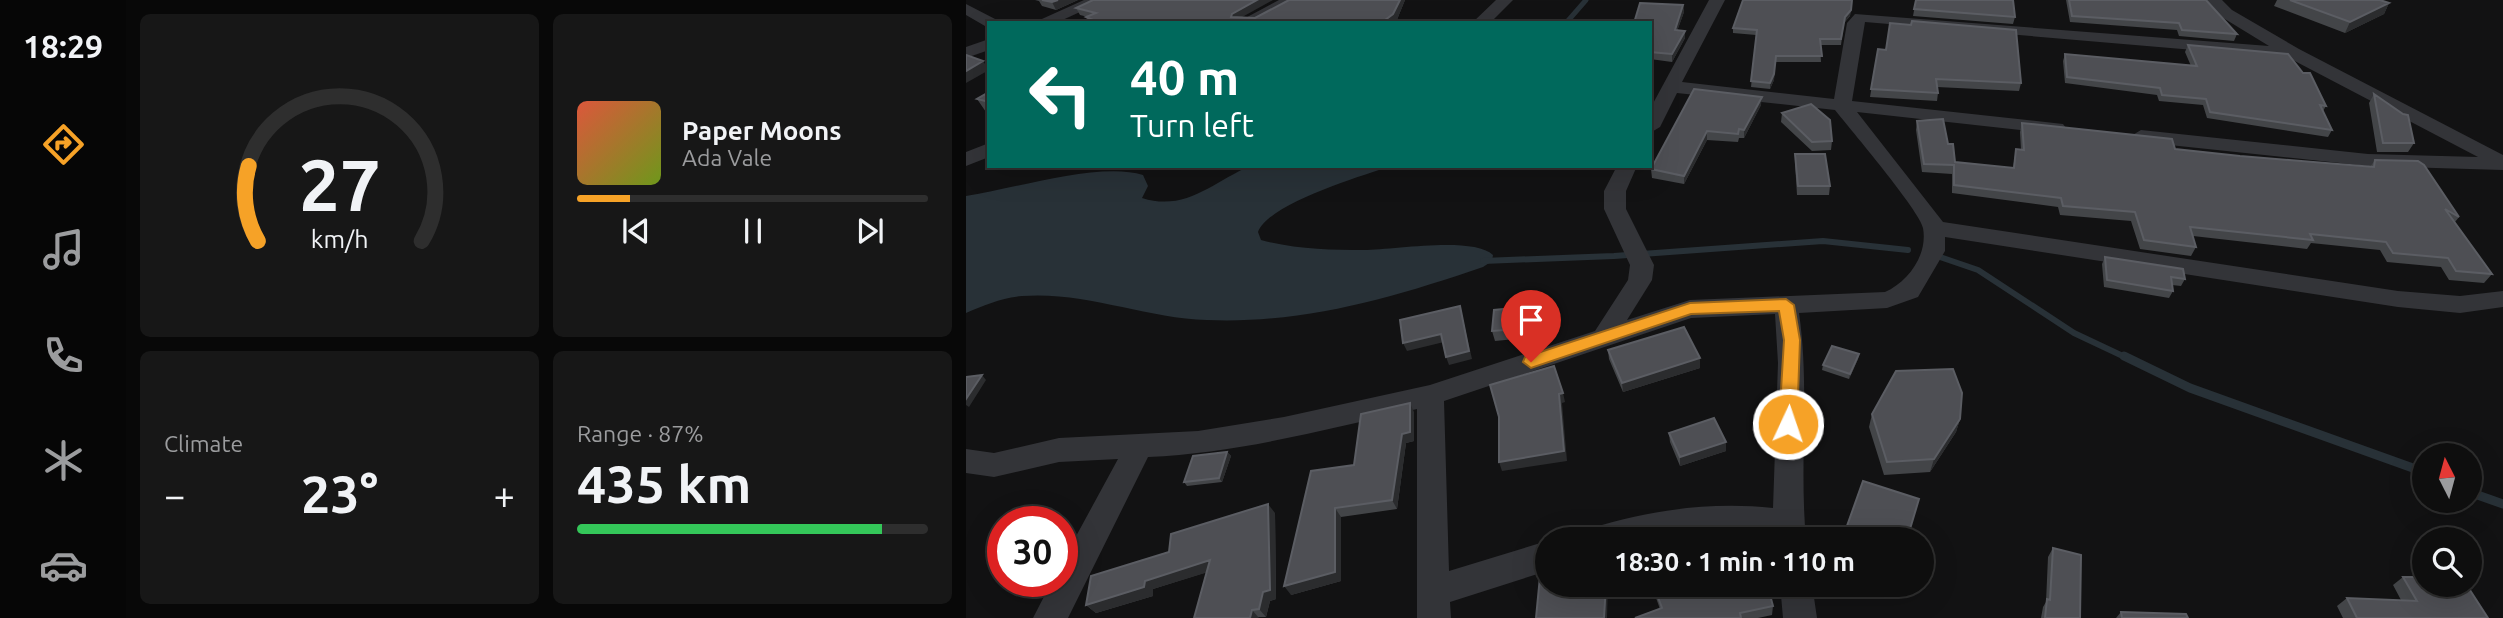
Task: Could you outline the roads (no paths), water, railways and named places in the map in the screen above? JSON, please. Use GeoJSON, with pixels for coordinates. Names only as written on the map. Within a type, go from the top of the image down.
{"type":"FeatureCollection","features":[{"type":"Feature","properties":{"kind":"street"},"geometry":{"type":"LineString","coordinates":[[1046,21],[1098,0]]}},
{"type":"Feature","properties":{"kind":"street"},"geometry":{"type":"LineString","coordinates":[[1248,21],[1291,0]]}},
{"type":"Feature","properties":{"kind":"street"},"geometry":{"type":"LineString","coordinates":[[1482,21],[1505,0]]}},
{"type":"Feature","properties":{"kind":"street"},"geometry":{"type":"LineString","coordinates":[[1652,124],[1674,87],[1717,0]]}},
{"type":"Feature","properties":{"kind":"street"},"geometry":{"type":"LineString","coordinates":[[2213,0],[2226,13],[2293,53],[2503,163]]}},
{"type":"Feature","properties":{"kind":"street"},"geometry":{"type":"LineString","coordinates":[[966,9],[987,21]]}},
{"type":"Feature","properties":{"kind":"street"},"geometry":{"type":"LineString","coordinates":[[966,461],[994,465],[1059,450],[1198,443],[1284,428],[1430,395],[1690,309],[1887,300],[1910,291],[1934,251],[1934,228],[1926,212],[1842,106],[1855,23],[1861,17],[2293,53]]}},
{"type":"Feature","properties":{"kind":"street"},"geometry":{"type":"LineString","coordinates":[[966,53],[987,45]]}},
{"type":"Feature","properties":{"kind":"street"},"geometry":{"type":"LineString","coordinates":[[1674,87],[2077,130]]}},
{"type":"Feature","properties":{"kind":"street"},"geometry":{"type":"LineString","coordinates":[[2119,134],[2368,160],[2503,163]]}},
{"type":"Feature","properties":{"kind":"street"},"geometry":{"type":"LineString","coordinates":[[966,160],[987,150]]}},
{"type":"Feature","properties":{"kind":"street"},"geometry":{"type":"LineString","coordinates":[[1605,336],[1640,280],[1642,265],[1615,209],[1615,191],[1626,168]]}},
{"type":"Feature","properties":{"kind":"street"},"geometry":{"type":"LineString","coordinates":[[1934,228],[2383,296],[2472,306],[2491,305],[2503,299]]}},
{"type":"Feature","properties":{"kind":"street"},"geometry":{"type":"LineString","coordinates":[[1786,305],[1792,340],[1786,480],[1789,527]]}},
{"type":"Feature","properties":{"kind":"street"},"geometry":{"type":"LineString","coordinates":[[1430,395],[1434,604],[1535,561]]}},
{"type":"Feature","properties":{"kind":"street"},"geometry":{"type":"LineString","coordinates":[[1050,618],[1139,446]]}},
{"type":"Feature","properties":{"kind":"street"},"geometry":{"type":"LineString","coordinates":[[1640,527],[1690,518],[1741,517],[1775,527]]}},
{"type":"Feature","properties":{"kind":"street"},"geometry":{"type":"LineString","coordinates":[[1798,597],[1800,618]]}},
{"type":"Feature","properties":{"kind":"waterway"},"geometry":{"type":"LineString","coordinates":[[1568,21],[1586,0]]}},
{"type":"Feature","properties":{"kind":"waterway"},"geometry":{"type":"LineString","coordinates":[[1483,261],[1614,256],[1823,241],[1908,250]]}},
{"type":"Feature","properties":{"kind":"waterway"},"geometry":{"type":"LineString","coordinates":[[1940,257],[1978,270],[2074,333],[2127,358]]}},
{"type":"Feature","properties":{"kind":"waterway"},"geometry":{"type":"LineString","coordinates":[[2124,356],[2190,388],[2412,468]]}},
{"type":"Feature","properties":{"kind":"waterway"},"geometry":{"type":"LineString","coordinates":[[2482,497],[2503,504]]}}]}
